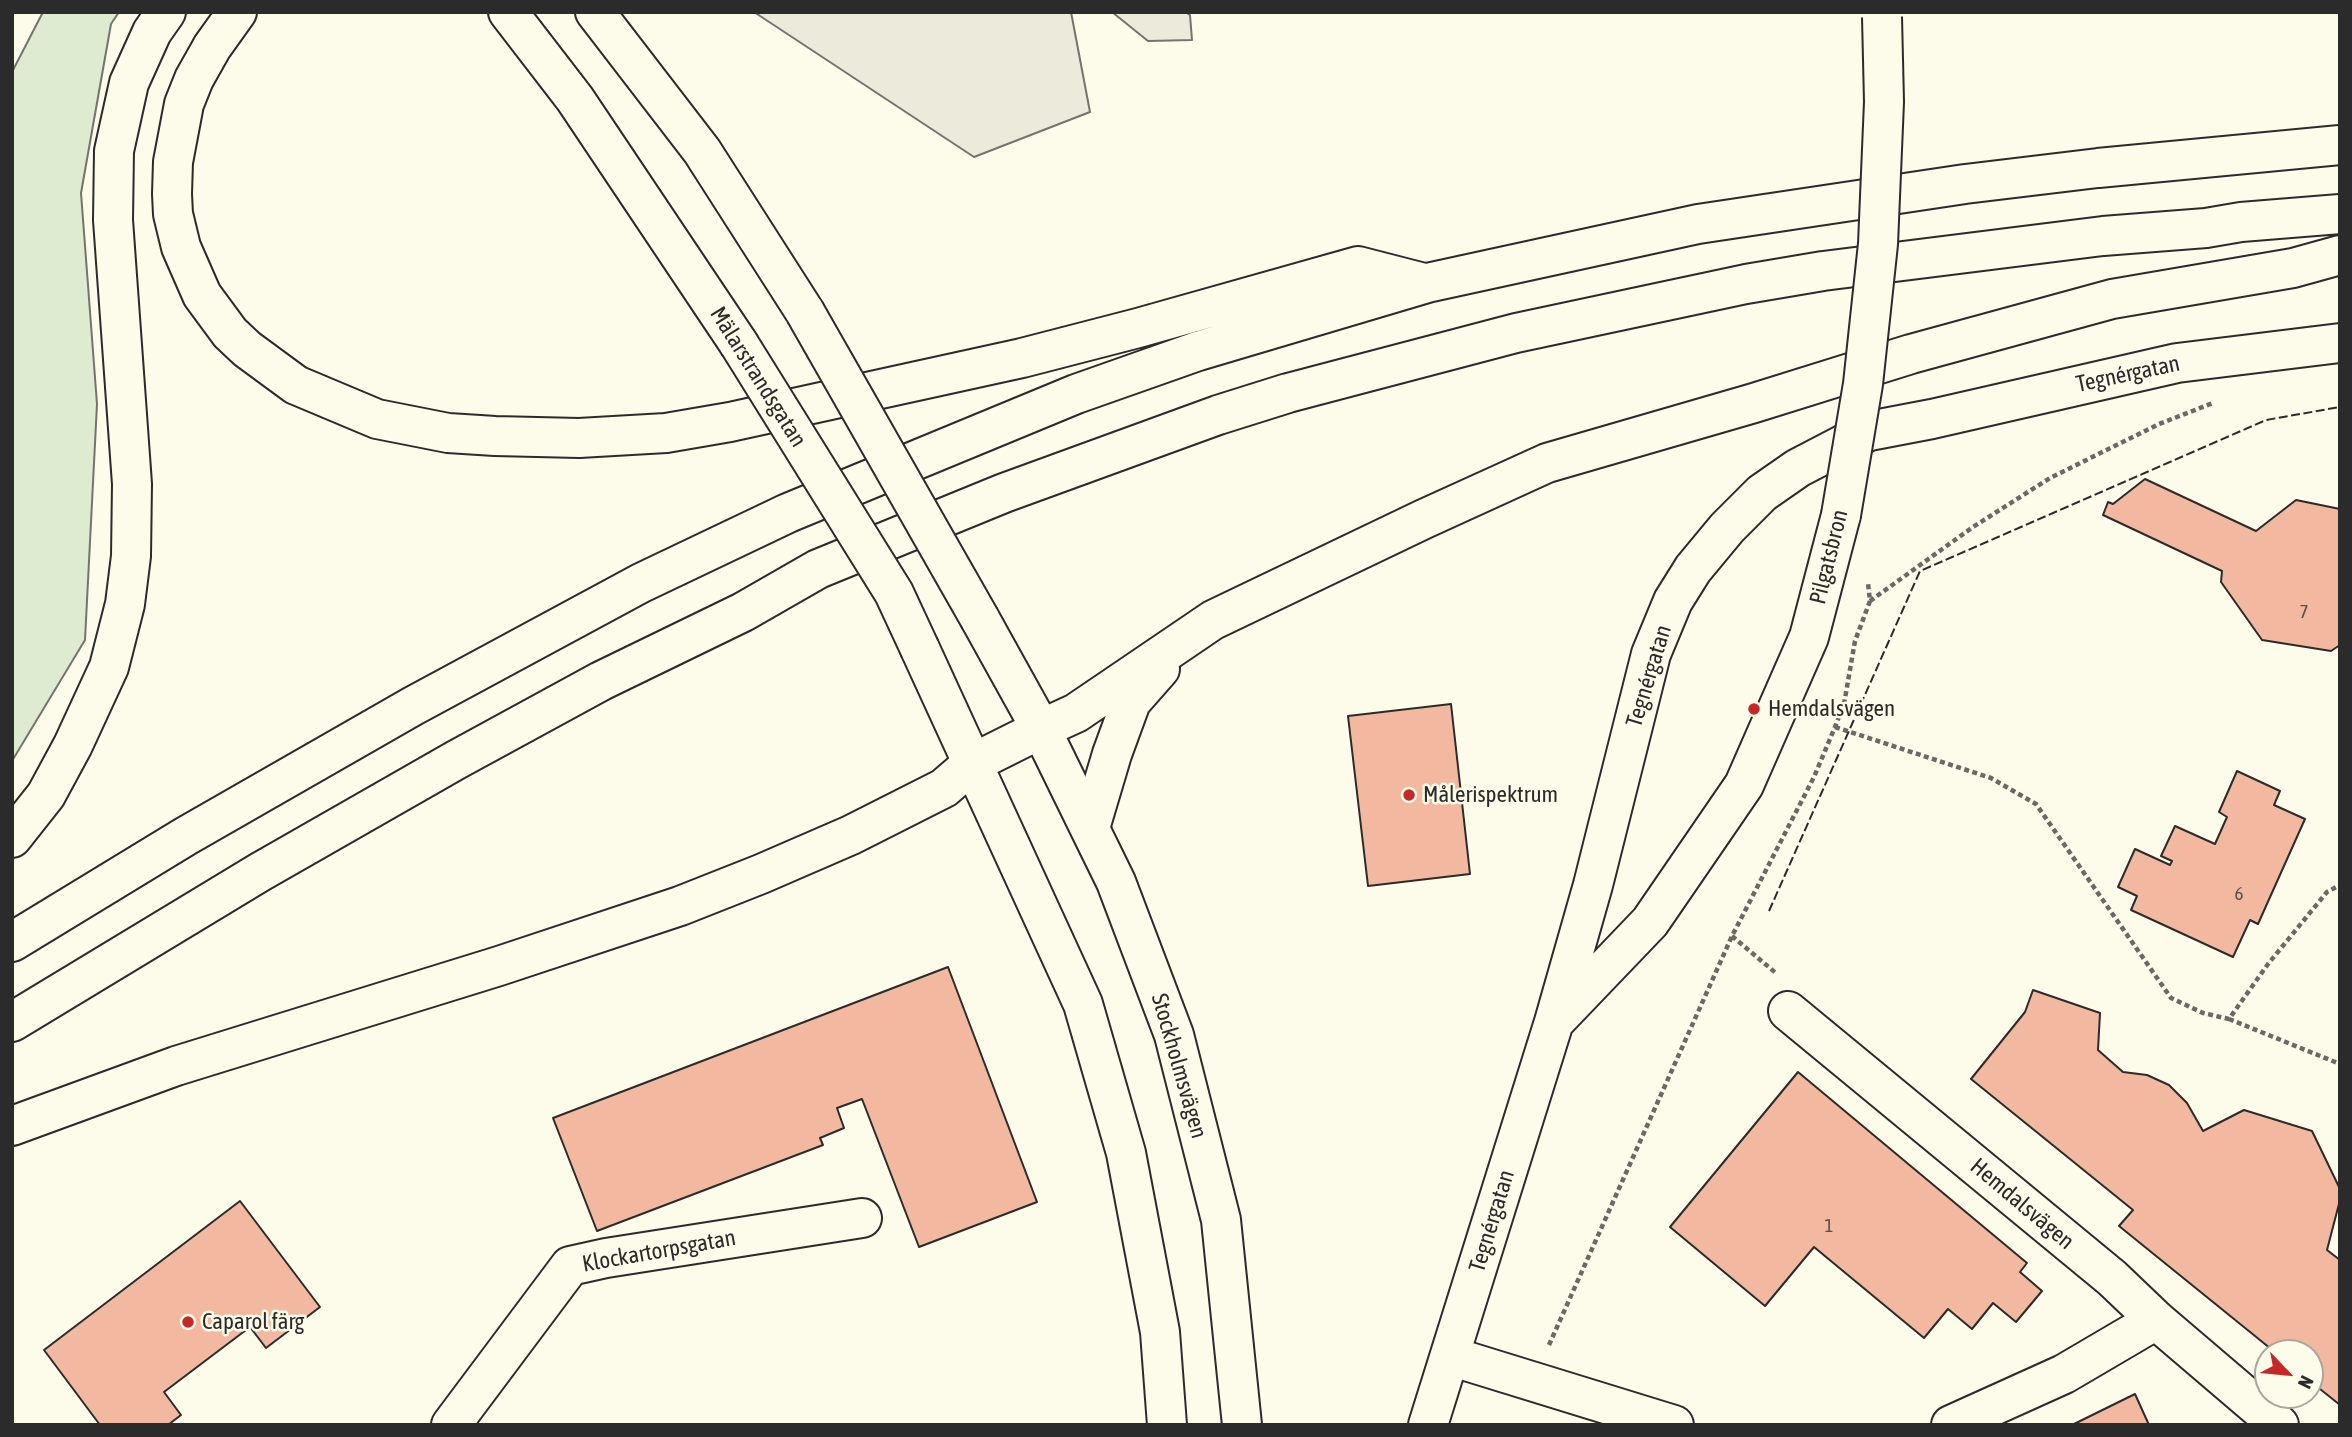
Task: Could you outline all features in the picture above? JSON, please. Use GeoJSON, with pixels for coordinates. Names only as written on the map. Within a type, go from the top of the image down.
{"type":"FeatureCollection","features":[{"type":"Feature","properties":{"kind":"main road"},"geometry":{"type":"LineString","coordinates":[[12,838],[46,795],[73,745],[109,667],[125,604],[131,556],[132,484],[113,220],[114,151],[129,83],[152,32],[166,12]]}},
{"type":"Feature","properties":{"kind":"main road"},"geometry":{"type":"LineString","coordinates":[[237,12],[212,47],[184,104],[173,162],[172,194],[173,214],[181,247],[202,295],[230,332],[247,349],[296,385],[377,419],[448,433],[495,436],[579,438],[666,433],[730,422],[1022,358],[1358,266],[1427,283]]}},
{"type":"Feature","properties":{"kind":"main road","name":"Mälarstrandsgatan"},"geometry":{"type":"LineString","coordinates":[[508,12],[575,99],[739,344],[894,593],[973,763]]}},
{"type":"Feature","properties":{"kind":"main road"},"geometry":{"type":"LineString","coordinates":[[595,12],[702,151],[805,312],[1041,729]]}},
{"type":"Feature","properties":{"kind":"main road","name":"Pilgatsbron"},"geometry":{"type":"LineString","coordinates":[[1554,1022],[1650,922],[1744,785],[1808,637],[1841,515],[1863,384],[1878,244],[1885,102],[1882,15]]}},
{"type":"Feature","properties":{"kind":"main road"},"geometry":{"type":"LineString","coordinates":[[12,942],[186,836],[413,706],[641,583],[800,508],[1076,394],[1198,351],[1427,283],[1698,224],[1965,184],[2340,145]]}},
{"type":"Feature","properties":{"kind":"main road"},"geometry":{"type":"LineString","coordinates":[[12,1022],[260,872],[445,767],[601,681],[743,612],[818,569],[1004,493],[1218,415],[1289,393],[1516,333],[1746,284],[1823,271],[2104,236],[2340,214]]}},
{"type":"Feature","properties":{"kind":"main road"},"geometry":{"type":"LineString","coordinates":[[12,1126],[176,1066],[536,954],[680,906],[761,874],[850,835],[944,788],[973,763],[1076,713],[1213,620],[1548,463],[1911,354],[2112,299],[2293,268],[2340,256]]}},
{"type":"Feature","properties":{"kind":"main road","name":"Tegnérgatan"},"geometry":{"type":"LineString","coordinates":[[1428,1425],[1554,1022],[1593,886],[1651,654],[1673,601],[1693,569],[1727,528],[1762,493],[1798,468],[1869,431],[2177,363],[2340,342]]}},
{"type":"Feature","properties":{"kind":"main road"},"geometry":{"type":"LineString","coordinates":[[1090,828],[1112,754],[1132,702],[1188,637]]}},
{"type":"Feature","properties":{"kind":"main road","name":"Stockholmsvägen"},"geometry":{"type":"LineString","coordinates":[[1041,729],[1116,882],[1174,1035],[1221,1220],[1242,1425]]}},
{"type":"Feature","properties":{"kind":"main road"},"geometry":{"type":"LineString","coordinates":[[973,763],[1083,1004],[1126,1153],[1160,1332],[1167,1425]]}},
{"type":"Feature","properties":{"kind":"main road","name":"Hemdalsvägen"},"geometry":{"type":"LineString","coordinates":[[1788,1011],[2112,1278],[2156,1320],[2278,1425]]}},
{"type":"Feature","properties":{"kind":"main road","name":"Klockartorpsgatan"},"geometry":{"type":"LineString","coordinates":[[451,1425],[570,1266],[862,1218]]}},
{"type":"Feature","properties":{"kind":"main road"},"geometry":{"type":"LineString","coordinates":[[1951,1425],[2064,1374],[2156,1320]]}},
{"type":"Feature","properties":{"kind":"main road"},"geometry":{"type":"LineString","coordinates":[[1450,1356],[1674,1425]]}},
{"type":"Feature","properties":{"kind":"path"},"geometry":{"type":"LineString","coordinates":[[1532,1381],[1732,936],[1814,777],[1844,704],[1854,641],[1870,601],[1973,527],[2050,478],[2159,424],[2224,398]]}},
{"type":"Feature","properties":{"kind":"path"},"geometry":{"type":"LineString","coordinates":[[1835,727],[1991,778],[2036,804],[2171,998],[2203,1013],[2229,1019],[2340,1064]]}},
{"type":"Feature","properties":{"kind":"path"},"geometry":{"type":"LineString","coordinates":[[2229,1019],[2268,964],[2327,892],[2340,885]]}},
{"type":"Feature","properties":{"kind":"green space"},"geometry":{"type":"Polygon","coordinates":[[[43,12],[119,12],[111,24],[81,193],[97,404],[85,640],[12,761],[12,72],[43,12]]]}},
{"type":"Feature","properties":{"kind":"shaded area"},"geometry":{"type":"Polygon","coordinates":[[[754,12],[1071,12],[1090,112],[974,157],[754,12]]]}},
{"type":"Feature","properties":{"kind":"shaded area"},"geometry":{"type":"Polygon","coordinates":[[[1112,12],[1185,12],[1190,15],[1192,40],[1148,41],[1112,12]]]}},
{"type":"Feature","properties":{"kind":"building"},"geometry":{"type":"Polygon","coordinates":[[[2145,479],[2256,531],[2296,500],[2340,509],[2340,645],[2331,651],[2262,640],[2221,582],[2222,571],[2103,515],[2108,502],[2113,504],[2145,479]]]}},
{"type":"Feature","properties":{"kind":"building","name":"Målerispektrum"},"geometry":{"type":"Polygon","coordinates":[[[1451,704],[1470,874],[1368,886],[1348,716],[1451,704]]]}},
{"type":"Feature","properties":{"kind":"building"},"geometry":{"type":"Polygon","coordinates":[[[2237,771],[2280,791],[2274,805],[2305,819],[2258,924],[2250,920],[2233,957],[2131,910],[2137,896],[2118,887],[2135,849],[2170,865],[2172,861],[2161,856],[2175,826],[2215,844],[2227,817],[2219,812],[2237,771]]]}},
{"type":"Feature","properties":{"kind":"building"},"geometry":{"type":"Polygon","coordinates":[[[948,967],[1037,1202],[919,1247],[862,1099],[837,1108],[844,1128],[820,1138],[823,1145],[597,1231],[553,1118],[948,967]]]}},
{"type":"Feature","properties":{"kind":"building"},"geometry":{"type":"Polygon","coordinates":[[[2033,990],[2100,1013],[2098,1050],[2123,1072],[2147,1075],[2169,1085],[2187,1103],[2203,1131],[2244,1110],[2312,1131],[2340,1189],[2340,1200],[2327,1250],[2340,1260],[2340,1405],[2324,1392],[2324,1339],[2259,1339],[2119,1226],[2133,1210],[1971,1079],[2025,1012],[2033,990]]]}},
{"type":"Feature","properties":{"kind":"building"},"geometry":{"type":"Polygon","coordinates":[[[1798,1072],[2027,1263],[2020,1272],[2042,1291],[2016,1322],[1993,1303],[1972,1329],[1948,1309],[1924,1338],[1814,1247],[1765,1306],[1670,1227],[1798,1072]]]}},
{"type":"Feature","properties":{"kind":"building"},"geometry":{"type":"Polygon","coordinates":[[[240,1201],[320,1307],[266,1348],[250,1327],[164,1392],[181,1415],[168,1425],[100,1425],[44,1350],[240,1201]]]}},
{"type":"Feature","properties":{"kind":"building"},"geometry":{"type":"Polygon","coordinates":[[[2135,1394],[2149,1425],[2072,1425],[2135,1394]]]}},
{"type":"Feature","properties":{"kind":"fence"},"geometry":{"type":"LineString","coordinates":[[1769,911],[1920,571],[2266,420],[2340,407]]}},
{"type":"Feature","properties":{"kind":"place","name":"Hemdalsvägen"},"geometry":{"type":"Point","coordinates":[1754,709]}},
{"type":"Feature","properties":{"kind":"place","name":"Målerispektrum"},"geometry":{"type":"Point","coordinates":[1409,795]}},
{"type":"Feature","properties":{"kind":"place","name":"Caparol färg"},"geometry":{"type":"Point","coordinates":[188,1322]}}]}
